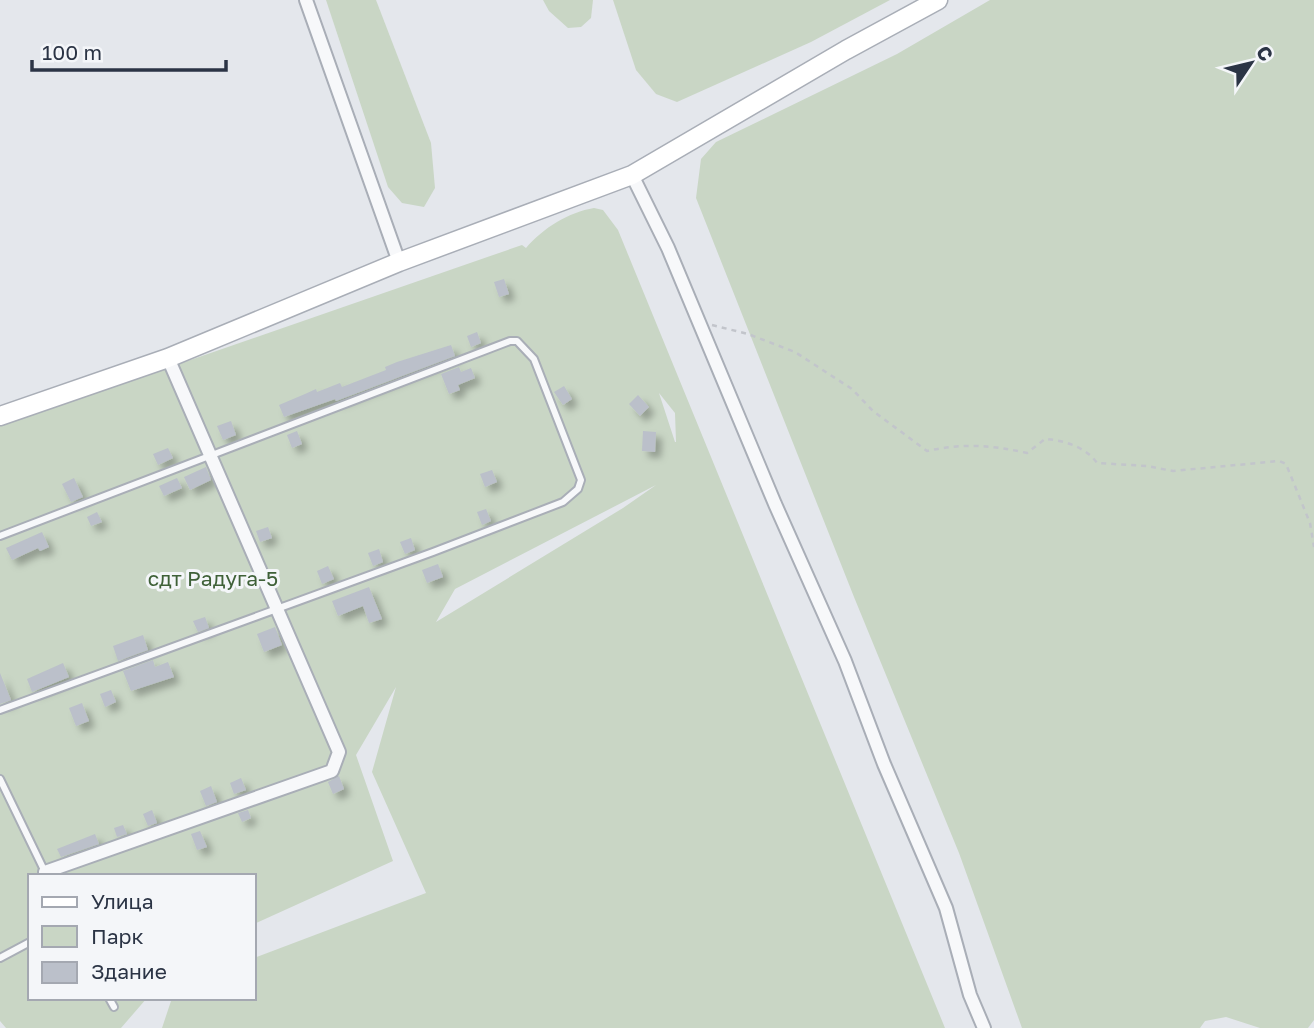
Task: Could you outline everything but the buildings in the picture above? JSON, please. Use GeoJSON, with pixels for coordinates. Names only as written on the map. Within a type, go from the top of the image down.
{"type":"FeatureCollection","features":[{"type":"Feature","properties":{"kind":"street"},"geometry":{"type":"LineString","coordinates":[[306,0],[399,262]]}},
{"type":"Feature","properties":{"kind":"street"},"geometry":{"type":"LineString","coordinates":[[0,416],[168,359],[399,262],[632,175],[846,50],[938,0]]}},
{"type":"Feature","properties":{"kind":"street"},"geometry":{"type":"LineString","coordinates":[[632,175],[668,248],[775,504],[845,661],[884,764],[946,908],[970,995],[984,1028]]}},
{"type":"Feature","properties":{"kind":"street"},"geometry":{"type":"LineString","coordinates":[[46,874],[331,771],[339,752],[168,359]]}},
{"type":"Feature","properties":{"kind":"lane"},"geometry":{"type":"LineString","coordinates":[[0,536],[510,341],[517,341],[534,359],[581,480],[578,489],[562,502],[277,610],[0,710]]}},
{"type":"Feature","properties":{"kind":"lane"},"geometry":{"type":"LineString","coordinates":[[0,779],[46,874]]}},
{"type":"Feature","properties":{"kind":"lane"},"geometry":{"type":"LineString","coordinates":[[0,803],[10,799]]}},
{"type":"Feature","properties":{"kind":"lane"},"geometry":{"type":"LineString","coordinates":[[0,958],[28,943]]}},
{"type":"Feature","properties":{"kind":"lane"},"geometry":{"type":"LineString","coordinates":[[110,1000],[114,1007]]}},
{"type":"Feature","properties":{"kind":"path"},"geometry":{"type":"LineString","coordinates":[[701,325],[716,325],[748,334],[795,352],[852,389],[873,411],[928,451],[958,444],[1000,447],[1027,453],[1045,439],[1063,440],[1093,457],[1097,463],[1147,466],[1173,471],[1279,461],[1286,464],[1310,523],[1314,547]]}},
{"type":"Feature","properties":{"kind":"green space"},"geometry":{"type":"Polygon","coordinates":[[[326,0],[376,0],[431,143],[435,188],[424,207],[402,203],[388,187],[326,0]]]}},
{"type":"Feature","properties":{"kind":"green space"},"geometry":{"type":"Polygon","coordinates":[[[543,0],[593,0],[591,18],[581,27],[568,28],[549,11],[543,0]]]}},
{"type":"Feature","properties":{"kind":"green space"},"geometry":{"type":"Polygon","coordinates":[[[613,0],[890,0],[811,42],[677,102],[656,94],[636,70],[613,0]]]}},
{"type":"Feature","properties":{"kind":"green space"},"geometry":{"type":"Polygon","coordinates":[[[990,0],[1314,0],[1314,1020],[1308,1028],[1260,1028],[1226,1017],[1205,1021],[1200,1028],[1022,1028],[959,853],[696,198],[701,159],[716,142],[897,54],[990,0]]]}},
{"type":"Feature","properties":{"kind":"green space","name":"сдт Радуга-5"},"geometry":{"type":"Polygon","coordinates":[[[594,208],[603,210],[618,230],[945,1028],[162,1028],[171,1000],[256,1000],[256,957],[426,893],[372,772],[396,687],[356,755],[393,861],[256,923],[256,874],[28,874],[28,1000],[145,1000],[121,1028],[6,1028],[0,1021],[0,426],[522,245],[526,248],[540,234],[575,213],[594,208]],[[659,393],[676,442],[675,413],[659,393]],[[656,485],[455,589],[436,622],[656,485]]]}}]}
